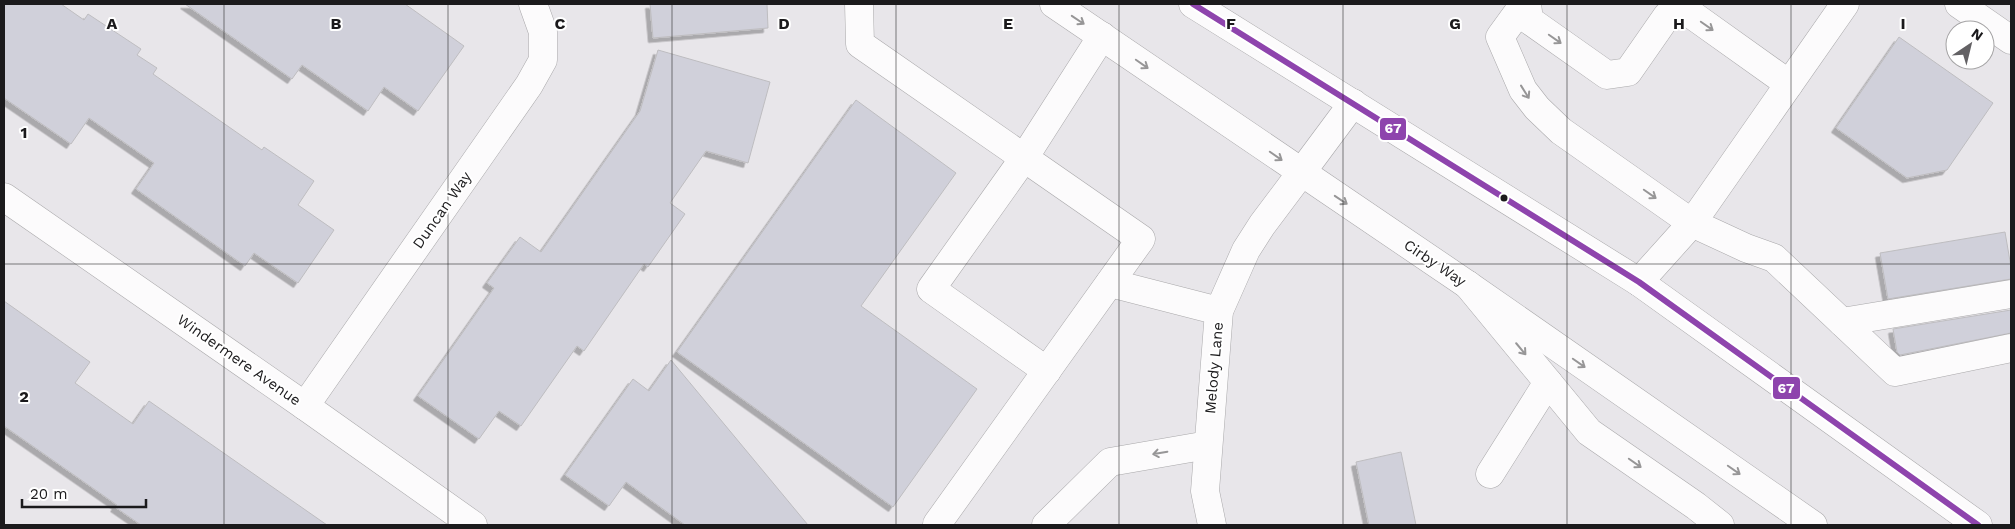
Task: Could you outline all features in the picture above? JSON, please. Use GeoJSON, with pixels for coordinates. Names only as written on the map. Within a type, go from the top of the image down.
{"type":"FeatureCollection","features":[{"type":"Feature","properties":{"kind":"main road","name":"Duncan Way"},"geometry":{"type":"LineString","coordinates":[[305,406],[523,93],[543,60],[543,32],[532,4]]}},
{"type":"Feature","properties":{"kind":"main road"},"geometry":{"type":"LineString","coordinates":[[859,4],[860,44],[1141,238],[938,524]]}},
{"type":"Feature","properties":{"kind":"main road","name":"Cirby Way"},"geometry":{"type":"LineString","coordinates":[[1054,4],[1468,285],[1813,525]]}},
{"type":"Feature","properties":{"kind":"main road"},"geometry":{"type":"LineString","coordinates":[[1193,4],[1639,282],[1978,525]]}},
{"type":"Feature","properties":{"kind":"main road"},"geometry":{"type":"LineString","coordinates":[[1525,4],[1529,20],[1607,75],[1628,72],[1667,16],[1688,12],[1789,84]]}},
{"type":"Feature","properties":{"kind":"main road"},"geometry":{"type":"LineString","coordinates":[[1525,4],[1500,37],[1523,90],[1537,108],[1561,132],[1692,223],[1746,248],[1774,258],[1896,372],[2011,348]]}},
{"type":"Feature","properties":{"kind":"main road"},"geometry":{"type":"LineString","coordinates":[[1639,282],[1692,223],[1845,4]]}},
{"type":"Feature","properties":{"kind":"main road"},"geometry":{"type":"LineString","coordinates":[[1959,4],[2011,40]]}},
{"type":"Feature","properties":{"kind":"main road"},"geometry":{"type":"LineString","coordinates":[[1047,371],[931,289],[1024,158],[1102,36]]}},
{"type":"Feature","properties":{"kind":"main road","name":"Melody Lane"},"geometry":{"type":"LineString","coordinates":[[1212,525],[1205,491],[1219,311],[1246,250],[1262,225],[1353,104]]}},
{"type":"Feature","properties":{"kind":"main road","name":"Windermere Avenue"},"geometry":{"type":"LineString","coordinates":[[4,197],[473,525]]}},
{"type":"Feature","properties":{"kind":"main road"},"geometry":{"type":"LineString","coordinates":[[1110,282],[1219,311]]}},
{"type":"Feature","properties":{"kind":"main road"},"geometry":{"type":"LineString","coordinates":[[1468,285],[1589,432],[1696,506],[1720,525]]}},
{"type":"Feature","properties":{"kind":"main road"},"geometry":{"type":"LineString","coordinates":[[1842,322],[2011,294]]}},
{"type":"Feature","properties":{"kind":"main road"},"geometry":{"type":"LineString","coordinates":[[1490,474],[1548,382]]}},
{"type":"Feature","properties":{"kind":"main road"},"geometry":{"type":"LineString","coordinates":[[1046,525],[1110,462],[1208,445]]}},
{"type":"Feature","properties":{"kind":"building"},"geometry":{"type":"Polygon","coordinates":[[[4,4],[61,4],[84,20],[88,14],[141,49],[137,55],[157,68],[153,74],[262,150],[264,147],[314,181],[298,205],[334,230],[298,283],[254,253],[245,266],[136,189],[154,163],[89,118],[71,144],[4,98],[4,4]]]}},
{"type":"Feature","properties":{"kind":"building"},"geometry":{"type":"Polygon","coordinates":[[[185,4],[405,4],[464,46],[418,111],[384,87],[368,111],[302,65],[292,79],[185,4]]]}},
{"type":"Feature","properties":{"kind":"building"},"geometry":{"type":"Polygon","coordinates":[[[650,4],[767,4],[768,28],[653,38],[650,4]]]}},
{"type":"Feature","properties":{"kind":"building"},"geometry":{"type":"Polygon","coordinates":[[[1899,37],[1993,103],[1947,170],[1907,178],[1836,128],[1899,37]]]}},
{"type":"Feature","properties":{"kind":"building"},"geometry":{"type":"Polygon","coordinates":[[[658,50],[770,82],[748,163],[706,151],[670,203],[685,214],[648,267],[644,264],[584,351],[577,346],[521,426],[499,411],[479,439],[418,396],[494,288],[487,283],[520,237],[541,252],[640,111],[658,50]]]}},
{"type":"Feature","properties":{"kind":"building"},"geometry":{"type":"Polygon","coordinates":[[[856,100],[956,173],[861,306],[977,389],[893,507],[677,352],[856,100]]]}},
{"type":"Feature","properties":{"kind":"building"},"geometry":{"type":"Polygon","coordinates":[[[2005,232],[2011,267],[2011,279],[1888,299],[1880,253],[2005,232]]]}},
{"type":"Feature","properties":{"kind":"building"},"geometry":{"type":"Polygon","coordinates":[[[4,301],[90,362],[75,383],[133,424],[149,401],[327,525],[141,525],[115,507],[117,505],[4,426],[4,301]]]}},
{"type":"Feature","properties":{"kind":"building"},"geometry":{"type":"Polygon","coordinates":[[[2011,310],[2011,333],[1900,355],[1897,352],[1893,329],[2011,310]]]}},
{"type":"Feature","properties":{"kind":"building"},"geometry":{"type":"Polygon","coordinates":[[[671,360],[808,525],[685,525],[626,482],[609,506],[565,475],[633,379],[649,391],[671,360]]]}},
{"type":"Feature","properties":{"kind":"building"},"geometry":{"type":"Polygon","coordinates":[[[1401,452],[1416,525],[1369,525],[1356,462],[1401,452]]]}},
{"type":"Feature","properties":{"kind":"transit line","name":"67"},"geometry":{"type":"LineString","coordinates":[[1193,4],[1639,282],[1978,525]]}}]}
